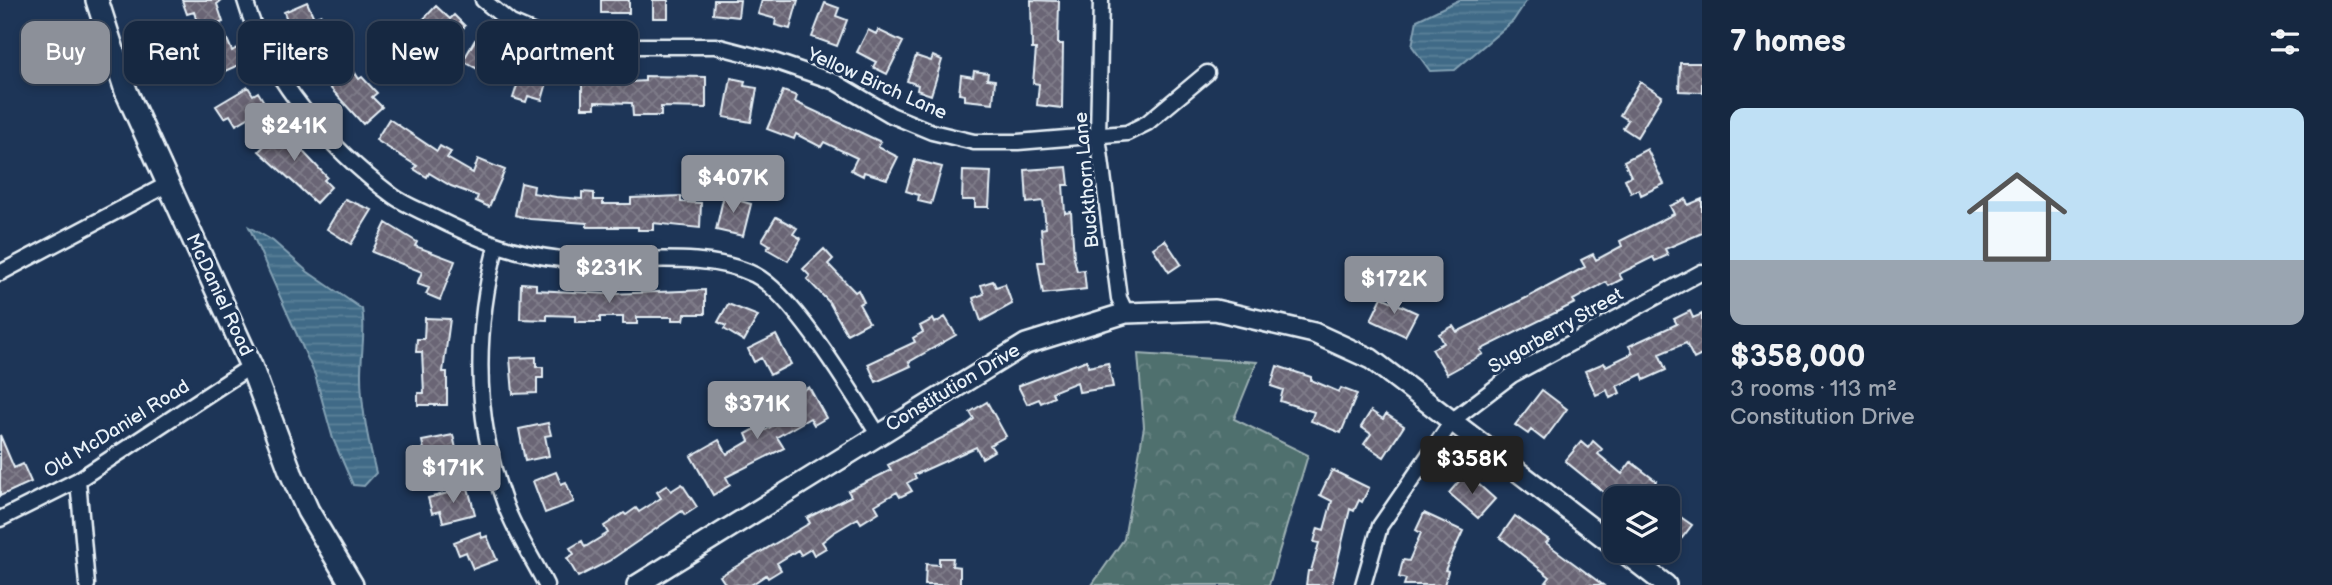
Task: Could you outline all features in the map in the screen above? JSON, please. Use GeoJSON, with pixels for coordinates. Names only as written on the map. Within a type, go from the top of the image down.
{"type":"FeatureCollection","features":[{"type":"Feature","properties":{"kind":"main road","name":"McDaniel Road"},"geometry":{"type":"LineString","coordinates":[[97,0],[126,91],[251,366],[308,511],[352,585]]}},
{"type":"Feature","properties":{"kind":"street"},"geometry":{"type":"LineString","coordinates":[[245,0],[267,49],[301,110],[349,158],[395,198],[496,247],[561,259],[717,262],[757,276],[782,299],[826,353],[878,434]]}},
{"type":"Feature","properties":{"kind":"street","name":"Yellow Birch Lane"},"geometry":{"type":"LineString","coordinates":[[483,0],[511,23],[549,39],[588,46],[716,46],[774,61],[835,82],[891,115],[932,132],[974,142],[1128,133],[1147,123],[1208,73]]}},
{"type":"Feature","properties":{"kind":"street","name":"Buckthorn Lane"},"geometry":{"type":"LineString","coordinates":[[1101,0],[1098,136],[1119,298],[1126,313]]}},
{"type":"Feature","properties":{"kind":"street"},"geometry":{"type":"LineString","coordinates":[[0,273],[168,184]]}},
{"type":"Feature","properties":{"kind":"street"},"geometry":{"type":"LineString","coordinates":[[496,247],[484,294],[479,371],[482,417],[506,506],[546,585]]}},
{"type":"Feature","properties":{"kind":"street","name":"Sugarberry Street"},"geometry":{"type":"LineString","coordinates":[[1363,585],[1380,526],[1453,420],[1512,375],[1702,272]]}},
{"type":"Feature","properties":{"kind":"street","name":"Constitution Drive"},"geometry":{"type":"LineString","coordinates":[[637,585],[1026,344],[1126,313],[1215,310],[1314,333],[1371,359],[1603,537]]}},
{"type":"Feature","properties":{"kind":"street","name":"Old McDaniel Road"},"geometry":{"type":"LineString","coordinates":[[0,519],[78,480],[251,366]]}},
{"type":"Feature","properties":{"kind":"street"},"geometry":{"type":"LineString","coordinates":[[78,480],[87,585]]}},
{"type":"Feature","properties":{"kind":"street"},"geometry":{"type":"LineString","coordinates":[[1638,563],[1666,585]]}},
{"type":"Feature","properties":{"kind":"green space"},"geometry":{"type":"Polygon","coordinates":[[[1138,354],[1257,362],[1234,419],[1308,455],[1269,585],[1092,585],[1124,539],[1144,427],[1138,354]]]}},
{"type":"Feature","properties":{"kind":"water"},"geometry":{"type":"Polygon","coordinates":[[[1459,0],[1527,0],[1513,21],[1455,70],[1430,71],[1412,46],[1417,20],[1459,0]]]}},
{"type":"Feature","properties":{"kind":"water"},"geometry":{"type":"Polygon","coordinates":[[[249,227],[273,241],[308,272],[362,309],[362,400],[376,473],[364,486],[353,485],[333,439],[315,375],[249,227]]]}},
{"type":"Feature","properties":{"kind":"building"},"geometry":{"type":"Polygon","coordinates":[[[182,0],[222,0],[217,4],[223,21],[197,21],[194,12],[187,14],[182,0]]]}},
{"type":"Feature","properties":{"kind":"building"},"geometry":{"type":"Polygon","coordinates":[[[601,0],[629,0],[629,13],[601,13],[601,0]]]}},
{"type":"Feature","properties":{"kind":"building"},"geometry":{"type":"Polygon","coordinates":[[[653,0],[668,0],[668,18],[653,18],[653,0]]]}},
{"type":"Feature","properties":{"kind":"building"},"geometry":{"type":"Polygon","coordinates":[[[714,0],[740,0],[738,17],[713,14],[714,0]]]}},
{"type":"Feature","properties":{"kind":"building"},"geometry":{"type":"Polygon","coordinates":[[[762,0],[798,0],[790,29],[775,25],[776,19],[758,14],[762,0]]]}},
{"type":"Feature","properties":{"kind":"building"},"geometry":{"type":"Polygon","coordinates":[[[1031,0],[1059,1],[1058,44],[1063,44],[1062,108],[1037,105],[1039,84],[1033,83],[1036,49],[1032,49],[1031,0]]]}},
{"type":"Feature","properties":{"kind":"building"},"geometry":{"type":"Polygon","coordinates":[[[307,2],[314,18],[321,15],[324,21],[288,21],[284,12],[307,2]]]}},
{"type":"Feature","properties":{"kind":"building"},"geometry":{"type":"Polygon","coordinates":[[[825,3],[839,8],[836,16],[847,20],[837,46],[812,37],[825,3]]]}},
{"type":"Feature","properties":{"kind":"building"},"geometry":{"type":"Polygon","coordinates":[[[436,6],[450,19],[454,15],[460,21],[422,21],[436,6]]]}},
{"type":"Feature","properties":{"kind":"building"},"geometry":{"type":"Polygon","coordinates":[[[868,30],[876,34],[878,30],[903,42],[887,74],[873,67],[876,62],[857,52],[868,30]]]}},
{"type":"Feature","properties":{"kind":"building"},"geometry":{"type":"Polygon","coordinates":[[[224,32],[232,51],[237,48],[238,65],[224,71],[224,32]]]}},
{"type":"Feature","properties":{"kind":"building"},"geometry":{"type":"Polygon","coordinates":[[[475,40],[477,41],[477,69],[463,61],[475,40]]]}},
{"type":"Feature","properties":{"kind":"building"},"geometry":{"type":"Polygon","coordinates":[[[916,56],[931,61],[933,56],[942,60],[931,95],[917,90],[918,85],[907,81],[916,56]]]}},
{"type":"Feature","properties":{"kind":"building"},"geometry":{"type":"Polygon","coordinates":[[[1680,63],[1702,63],[1702,92],[1679,91],[1680,63]]]}},
{"type":"Feature","properties":{"kind":"building"},"geometry":{"type":"Polygon","coordinates":[[[353,70],[359,79],[362,77],[377,93],[372,97],[382,107],[363,124],[327,84],[353,84],[353,70]]]}},
{"type":"Feature","properties":{"kind":"building"},"geometry":{"type":"Polygon","coordinates":[[[974,71],[988,73],[987,79],[995,80],[993,103],[965,100],[965,95],[959,94],[961,75],[973,77],[974,71]]]}},
{"type":"Feature","properties":{"kind":"building"},"geometry":{"type":"Polygon","coordinates":[[[645,76],[706,77],[706,108],[661,107],[661,116],[633,116],[632,103],[595,102],[595,108],[582,108],[582,84],[638,84],[638,81],[645,81],[645,76]]]}},
{"type":"Feature","properties":{"kind":"building"},"geometry":{"type":"Polygon","coordinates":[[[731,78],[745,81],[744,86],[757,88],[751,122],[724,117],[731,78]]]}},
{"type":"Feature","properties":{"kind":"building"},"geometry":{"type":"Polygon","coordinates":[[[1640,82],[1662,96],[1637,137],[1623,128],[1628,120],[1620,115],[1640,82]]]}},
{"type":"Feature","properties":{"kind":"building"},"geometry":{"type":"Polygon","coordinates":[[[518,84],[547,84],[542,100],[528,96],[526,102],[513,98],[518,84]]]}},
{"type":"Feature","properties":{"kind":"building"},"geometry":{"type":"Polygon","coordinates":[[[248,87],[253,95],[258,92],[267,107],[236,125],[230,115],[224,118],[216,106],[248,87]]]}},
{"type":"Feature","properties":{"kind":"building"},"geometry":{"type":"Polygon","coordinates":[[[783,91],[797,96],[795,102],[881,142],[878,147],[898,157],[887,179],[864,172],[863,176],[851,170],[857,158],[824,142],[821,147],[796,134],[794,139],[767,129],[783,91]]]}},
{"type":"Feature","properties":{"kind":"building"},"geometry":{"type":"Polygon","coordinates":[[[389,119],[437,151],[440,146],[451,152],[447,158],[473,173],[478,159],[505,170],[489,207],[476,201],[478,196],[451,186],[429,173],[427,177],[420,173],[414,169],[417,166],[376,140],[389,119]]]}},
{"type":"Feature","properties":{"kind":"building"},"geometry":{"type":"Polygon","coordinates":[[[277,124],[327,177],[324,180],[331,187],[316,203],[259,151],[265,145],[260,140],[277,124]]]}},
{"type":"Feature","properties":{"kind":"building"},"geometry":{"type":"Polygon","coordinates":[[[1647,149],[1664,184],[1641,195],[1639,189],[1631,193],[1625,179],[1631,176],[1624,161],[1647,149]]]}},
{"type":"Feature","properties":{"kind":"building"},"geometry":{"type":"Polygon","coordinates":[[[915,160],[942,167],[931,204],[918,201],[919,195],[906,191],[915,160]]]}},
{"type":"Feature","properties":{"kind":"building"},"geometry":{"type":"Polygon","coordinates":[[[1067,167],[1069,185],[1063,185],[1065,213],[1071,212],[1074,258],[1077,271],[1084,270],[1086,289],[1043,294],[1038,262],[1044,262],[1041,229],[1046,228],[1043,201],[1027,203],[1025,170],[1067,167]]]}},
{"type":"Feature","properties":{"kind":"building"},"geometry":{"type":"Polygon","coordinates":[[[963,171],[991,172],[989,207],[975,207],[975,200],[962,200],[963,171]]]}},
{"type":"Feature","properties":{"kind":"building"},"geometry":{"type":"Polygon","coordinates":[[[521,183],[534,186],[533,193],[556,197],[582,199],[582,192],[594,193],[594,200],[603,200],[603,204],[631,204],[631,198],[681,196],[681,202],[701,203],[700,228],[653,223],[653,230],[638,230],[638,227],[587,227],[587,223],[530,219],[515,215],[521,183]]]}},
{"type":"Feature","properties":{"kind":"building"},"geometry":{"type":"Polygon","coordinates":[[[725,190],[738,194],[737,200],[751,204],[743,236],[716,230],[725,190]]]}},
{"type":"Feature","properties":{"kind":"building"},"geometry":{"type":"Polygon","coordinates":[[[345,199],[372,210],[351,244],[327,229],[345,199]]]}},
{"type":"Feature","properties":{"kind":"building"},"geometry":{"type":"Polygon","coordinates":[[[1686,199],[1688,205],[1702,199],[1702,233],[1665,249],[1668,255],[1655,261],[1653,257],[1619,274],[1622,279],[1609,286],[1606,282],[1573,300],[1575,303],[1480,350],[1483,354],[1447,374],[1432,349],[1444,343],[1439,334],[1453,326],[1457,332],[1585,267],[1581,260],[1593,254],[1596,260],[1622,246],[1620,241],[1674,214],[1670,206],[1686,199]]]}},
{"type":"Feature","properties":{"kind":"building"},"geometry":{"type":"Polygon","coordinates":[[[776,217],[797,228],[793,234],[801,239],[788,261],[767,249],[770,245],[762,240],[776,217]]]}},
{"type":"Feature","properties":{"kind":"building"},"geometry":{"type":"Polygon","coordinates":[[[386,223],[417,242],[415,246],[455,261],[440,300],[426,294],[429,288],[417,284],[422,272],[372,252],[386,223]]]}},
{"type":"Feature","properties":{"kind":"building"},"geometry":{"type":"Polygon","coordinates":[[[1165,240],[1181,264],[1169,272],[1153,248],[1165,240]]]}},
{"type":"Feature","properties":{"kind":"building"},"geometry":{"type":"Polygon","coordinates":[[[824,249],[833,259],[828,264],[855,292],[858,290],[864,302],[859,304],[869,322],[847,334],[829,302],[807,279],[810,276],[803,269],[824,249]]]}},
{"type":"Feature","properties":{"kind":"building"},"geometry":{"type":"Polygon","coordinates":[[[993,281],[996,287],[1005,284],[1012,304],[981,321],[973,298],[984,294],[981,285],[993,281]]]}},
{"type":"Feature","properties":{"kind":"building"},"geometry":{"type":"Polygon","coordinates":[[[521,283],[536,284],[536,290],[610,294],[705,290],[705,314],[685,314],[684,320],[672,320],[672,317],[637,317],[637,324],[623,324],[623,317],[600,317],[600,322],[575,322],[575,316],[547,315],[547,320],[520,319],[521,283]]]}},
{"type":"Feature","properties":{"kind":"building"},"geometry":{"type":"Polygon","coordinates":[[[1382,297],[1417,313],[1405,336],[1371,320],[1382,297]]]}},
{"type":"Feature","properties":{"kind":"building"},"geometry":{"type":"Polygon","coordinates":[[[728,304],[758,316],[744,341],[724,329],[726,326],[718,322],[728,304]]]}},
{"type":"Feature","properties":{"kind":"building"},"geometry":{"type":"Polygon","coordinates":[[[1690,311],[1693,318],[1702,314],[1702,355],[1694,359],[1686,343],[1659,354],[1666,370],[1644,380],[1642,374],[1617,386],[1620,393],[1610,398],[1607,390],[1596,395],[1585,371],[1604,363],[1606,366],[1633,353],[1629,346],[1677,324],[1674,319],[1690,311]]]}},
{"type":"Feature","properties":{"kind":"building"},"geometry":{"type":"Polygon","coordinates":[[[945,317],[956,335],[909,362],[911,366],[876,382],[868,364],[915,342],[913,338],[923,332],[920,326],[933,319],[935,323],[945,317]]]}},
{"type":"Feature","properties":{"kind":"building"},"geometry":{"type":"Polygon","coordinates":[[[425,318],[450,319],[443,372],[447,372],[447,405],[418,405],[418,393],[424,393],[422,352],[416,352],[417,339],[424,339],[425,318]]]}},
{"type":"Feature","properties":{"kind":"building"},"geometry":{"type":"Polygon","coordinates":[[[776,335],[791,364],[770,375],[761,358],[754,362],[748,349],[776,335]]]}},
{"type":"Feature","properties":{"kind":"building"},"geometry":{"type":"Polygon","coordinates":[[[536,357],[536,367],[543,367],[543,378],[537,378],[537,393],[513,394],[510,358],[536,357]]]}},
{"type":"Feature","properties":{"kind":"building"},"geometry":{"type":"Polygon","coordinates":[[[1087,360],[1088,367],[1108,363],[1113,387],[1079,392],[1077,382],[1052,392],[1054,397],[1041,403],[1039,399],[1027,404],[1018,386],[1087,360]]]}},
{"type":"Feature","properties":{"kind":"building"},"geometry":{"type":"Polygon","coordinates":[[[1277,366],[1311,377],[1311,380],[1339,392],[1341,388],[1357,394],[1341,433],[1311,421],[1314,412],[1280,401],[1283,390],[1271,386],[1277,366]]]}},
{"type":"Feature","properties":{"kind":"building"},"geometry":{"type":"Polygon","coordinates":[[[809,387],[826,418],[814,425],[810,418],[777,437],[784,448],[726,477],[730,485],[713,495],[691,456],[719,440],[727,454],[749,441],[746,434],[757,428],[760,433],[783,420],[777,410],[784,406],[778,396],[793,388],[796,394],[809,387]]]}},
{"type":"Feature","properties":{"kind":"building"},"geometry":{"type":"Polygon","coordinates":[[[1542,390],[1567,409],[1544,440],[1531,430],[1528,434],[1515,425],[1542,390]]]}},
{"type":"Feature","properties":{"kind":"building"},"geometry":{"type":"Polygon","coordinates":[[[987,402],[1006,436],[990,445],[994,451],[982,458],[976,447],[914,475],[916,478],[907,483],[912,491],[900,497],[897,492],[875,505],[879,512],[861,523],[858,518],[833,533],[822,542],[826,548],[814,555],[811,549],[801,555],[798,550],[777,563],[781,570],[768,578],[766,575],[751,585],[726,585],[720,576],[810,523],[807,518],[851,496],[848,491],[891,470],[888,465],[964,427],[974,419],[970,412],[987,402]]]}},
{"type":"Feature","properties":{"kind":"building"},"geometry":{"type":"Polygon","coordinates":[[[1371,411],[1383,419],[1386,414],[1404,426],[1384,457],[1364,444],[1371,434],[1361,427],[1371,411]]]}},
{"type":"Feature","properties":{"kind":"building"},"geometry":{"type":"Polygon","coordinates":[[[548,423],[551,435],[545,436],[549,456],[525,461],[519,429],[548,423]]]}},
{"type":"Feature","properties":{"kind":"building"},"geometry":{"type":"Polygon","coordinates":[[[0,435],[14,468],[23,464],[31,482],[0,496],[0,435]]]}},
{"type":"Feature","properties":{"kind":"building"},"geometry":{"type":"Polygon","coordinates":[[[453,435],[460,467],[436,472],[432,453],[425,454],[422,441],[453,435]]]}},
{"type":"Feature","properties":{"kind":"building"},"geometry":{"type":"Polygon","coordinates":[[[1593,441],[1602,449],[1598,454],[1622,474],[1631,462],[1656,481],[1653,486],[1603,486],[1603,492],[1565,461],[1581,442],[1588,448],[1593,441]]]}},
{"type":"Feature","properties":{"kind":"building"},"geometry":{"type":"Polygon","coordinates":[[[1332,470],[1369,488],[1354,511],[1350,509],[1332,585],[1306,585],[1308,571],[1311,571],[1319,543],[1314,542],[1318,528],[1324,530],[1332,501],[1320,495],[1332,470]]]}},
{"type":"Feature","properties":{"kind":"building"},"geometry":{"type":"Polygon","coordinates":[[[556,472],[561,484],[566,482],[574,502],[545,513],[533,481],[556,472]]]}},
{"type":"Feature","properties":{"kind":"building"},"geometry":{"type":"Polygon","coordinates":[[[1466,473],[1495,499],[1478,518],[1449,493],[1466,473]]]}},
{"type":"Feature","properties":{"kind":"building"},"geometry":{"type":"Polygon","coordinates":[[[682,484],[697,507],[685,515],[682,511],[609,561],[578,577],[567,558],[574,554],[570,548],[582,541],[585,547],[608,533],[604,526],[636,508],[639,512],[661,498],[657,492],[667,485],[671,491],[682,484]]]}},
{"type":"Feature","properties":{"kind":"building"},"geometry":{"type":"Polygon","coordinates":[[[468,488],[475,514],[443,522],[440,511],[432,513],[428,498],[468,488]]]}},
{"type":"Feature","properties":{"kind":"building"},"geometry":{"type":"Polygon","coordinates":[[[1424,513],[1463,531],[1445,570],[1448,571],[1444,585],[1404,585],[1406,579],[1399,577],[1403,560],[1409,561],[1421,533],[1416,530],[1424,513]]]}},
{"type":"Feature","properties":{"kind":"building"},"geometry":{"type":"Polygon","coordinates":[[[1515,516],[1549,540],[1546,543],[1603,585],[1544,585],[1550,577],[1500,537],[1515,516]]]}},
{"type":"Feature","properties":{"kind":"building"},"geometry":{"type":"Polygon","coordinates":[[[1680,517],[1692,525],[1682,538],[1680,536],[1680,517]]]}},
{"type":"Feature","properties":{"kind":"building"},"geometry":{"type":"Polygon","coordinates":[[[480,532],[482,538],[487,536],[497,560],[473,569],[466,552],[459,555],[454,542],[480,532]]]}},
{"type":"Feature","properties":{"kind":"building"},"geometry":{"type":"Polygon","coordinates":[[[939,558],[953,558],[952,566],[960,567],[960,585],[925,585],[926,564],[939,565],[939,558]]]}}]}
